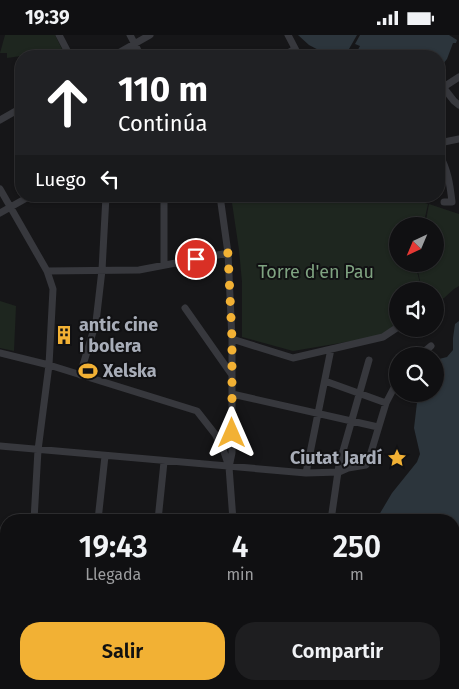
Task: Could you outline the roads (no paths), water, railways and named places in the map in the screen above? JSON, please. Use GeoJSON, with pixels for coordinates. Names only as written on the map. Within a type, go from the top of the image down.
{"type":"FeatureCollection","features":[{"type":"Feature","properties":{"kind":"street"},"geometry":{"type":"LineString","coordinates":[[58,35],[67,50]]}},
{"type":"Feature","properties":{"kind":"street"},"geometry":{"type":"LineString","coordinates":[[130,35],[138,50]]}},
{"type":"Feature","properties":{"kind":"street"},"geometry":{"type":"LineString","coordinates":[[124,50],[150,35]]}},
{"type":"Feature","properties":{"kind":"street"},"geometry":{"type":"LineString","coordinates":[[288,35],[295,49]]}},
{"type":"Feature","properties":{"kind":"street"},"geometry":{"type":"LineString","coordinates":[[445,86],[459,77]]}},
{"type":"Feature","properties":{"kind":"street"},"geometry":{"type":"LineString","coordinates":[[445,92],[459,105]]}},
{"type":"Feature","properties":{"kind":"street"},"geometry":{"type":"LineString","coordinates":[[0,120],[15,111]]}},
{"type":"Feature","properties":{"kind":"street"},"geometry":{"type":"LineString","coordinates":[[445,142],[458,139],[459,131]]}},
{"type":"Feature","properties":{"kind":"street"},"geometry":{"type":"LineString","coordinates":[[445,164],[450,180],[452,202],[445,202]]}},
{"type":"Feature","properties":{"kind":"street"},"geometry":{"type":"LineString","coordinates":[[0,189],[48,271],[53,289],[49,365],[38,449],[34,514]]}},
{"type":"Feature","properties":{"kind":"street"},"geometry":{"type":"LineString","coordinates":[[0,213],[19,202]]}},
{"type":"Feature","properties":{"kind":"street"},"geometry":{"type":"LineString","coordinates":[[80,375],[96,321],[102,270],[106,202]]}},
{"type":"Feature","properties":{"kind":"street"},"geometry":{"type":"LineString","coordinates":[[164,202],[164,264]]}},
{"type":"Feature","properties":{"kind":"street"},"geometry":{"type":"LineString","coordinates":[[221,202],[228,253],[232,339],[232,453],[229,467],[233,514]]}},
{"type":"Feature","properties":{"kind":"street"},"geometry":{"type":"LineString","coordinates":[[48,271],[139,270],[228,253]]}},
{"type":"Feature","properties":{"kind":"street"},"geometry":{"type":"LineString","coordinates":[[185,308],[232,375]]}},
{"type":"Feature","properties":{"kind":"street"},"geometry":{"type":"LineString","coordinates":[[232,339],[293,358],[383,337],[389,333]]}},
{"type":"Feature","properties":{"kind":"street"},"geometry":{"type":"LineString","coordinates":[[306,473],[331,349]]}},
{"type":"Feature","properties":{"kind":"street"},"geometry":{"type":"LineString","coordinates":[[0,353],[49,365],[197,411],[214,434],[229,467]]}},
{"type":"Feature","properties":{"kind":"street"},"geometry":{"type":"LineString","coordinates":[[332,514],[339,465],[369,360]]}},
{"type":"Feature","properties":{"kind":"street"},"geometry":{"type":"LineString","coordinates":[[325,381],[383,402]]}},
{"type":"Feature","properties":{"kind":"street"},"geometry":{"type":"LineString","coordinates":[[0,446],[164,462],[306,473],[339,473],[348,467],[366,465],[378,427],[383,402],[389,393]]}},
{"type":"Feature","properties":{"kind":"street"},"geometry":{"type":"LineString","coordinates":[[232,394],[378,427]]}},
{"type":"Feature","properties":{"kind":"street"},"geometry":{"type":"LineString","coordinates":[[99,514],[105,456]]}},
{"type":"Feature","properties":{"kind":"street"},"geometry":{"type":"LineString","coordinates":[[159,514],[164,462]]}},
{"type":"Feature","properties":{"kind":"place","name":"antic cine i bolera"},"geometry":{"type":"Point","coordinates":[64,335]}},
{"type":"Feature","properties":{"kind":"place","name":"Xelska"},"geometry":{"type":"Point","coordinates":[88,371]}},
{"type":"Feature","properties":{"kind":"place","name":"Ciutat Jardí"},"geometry":{"type":"Point","coordinates":[397,458]}},
{"type":"Feature","properties":{"kind":"park label","name":"Torre d'en Pau"},"geometry":{"type":"Point","coordinates":[316,272]}}]}
